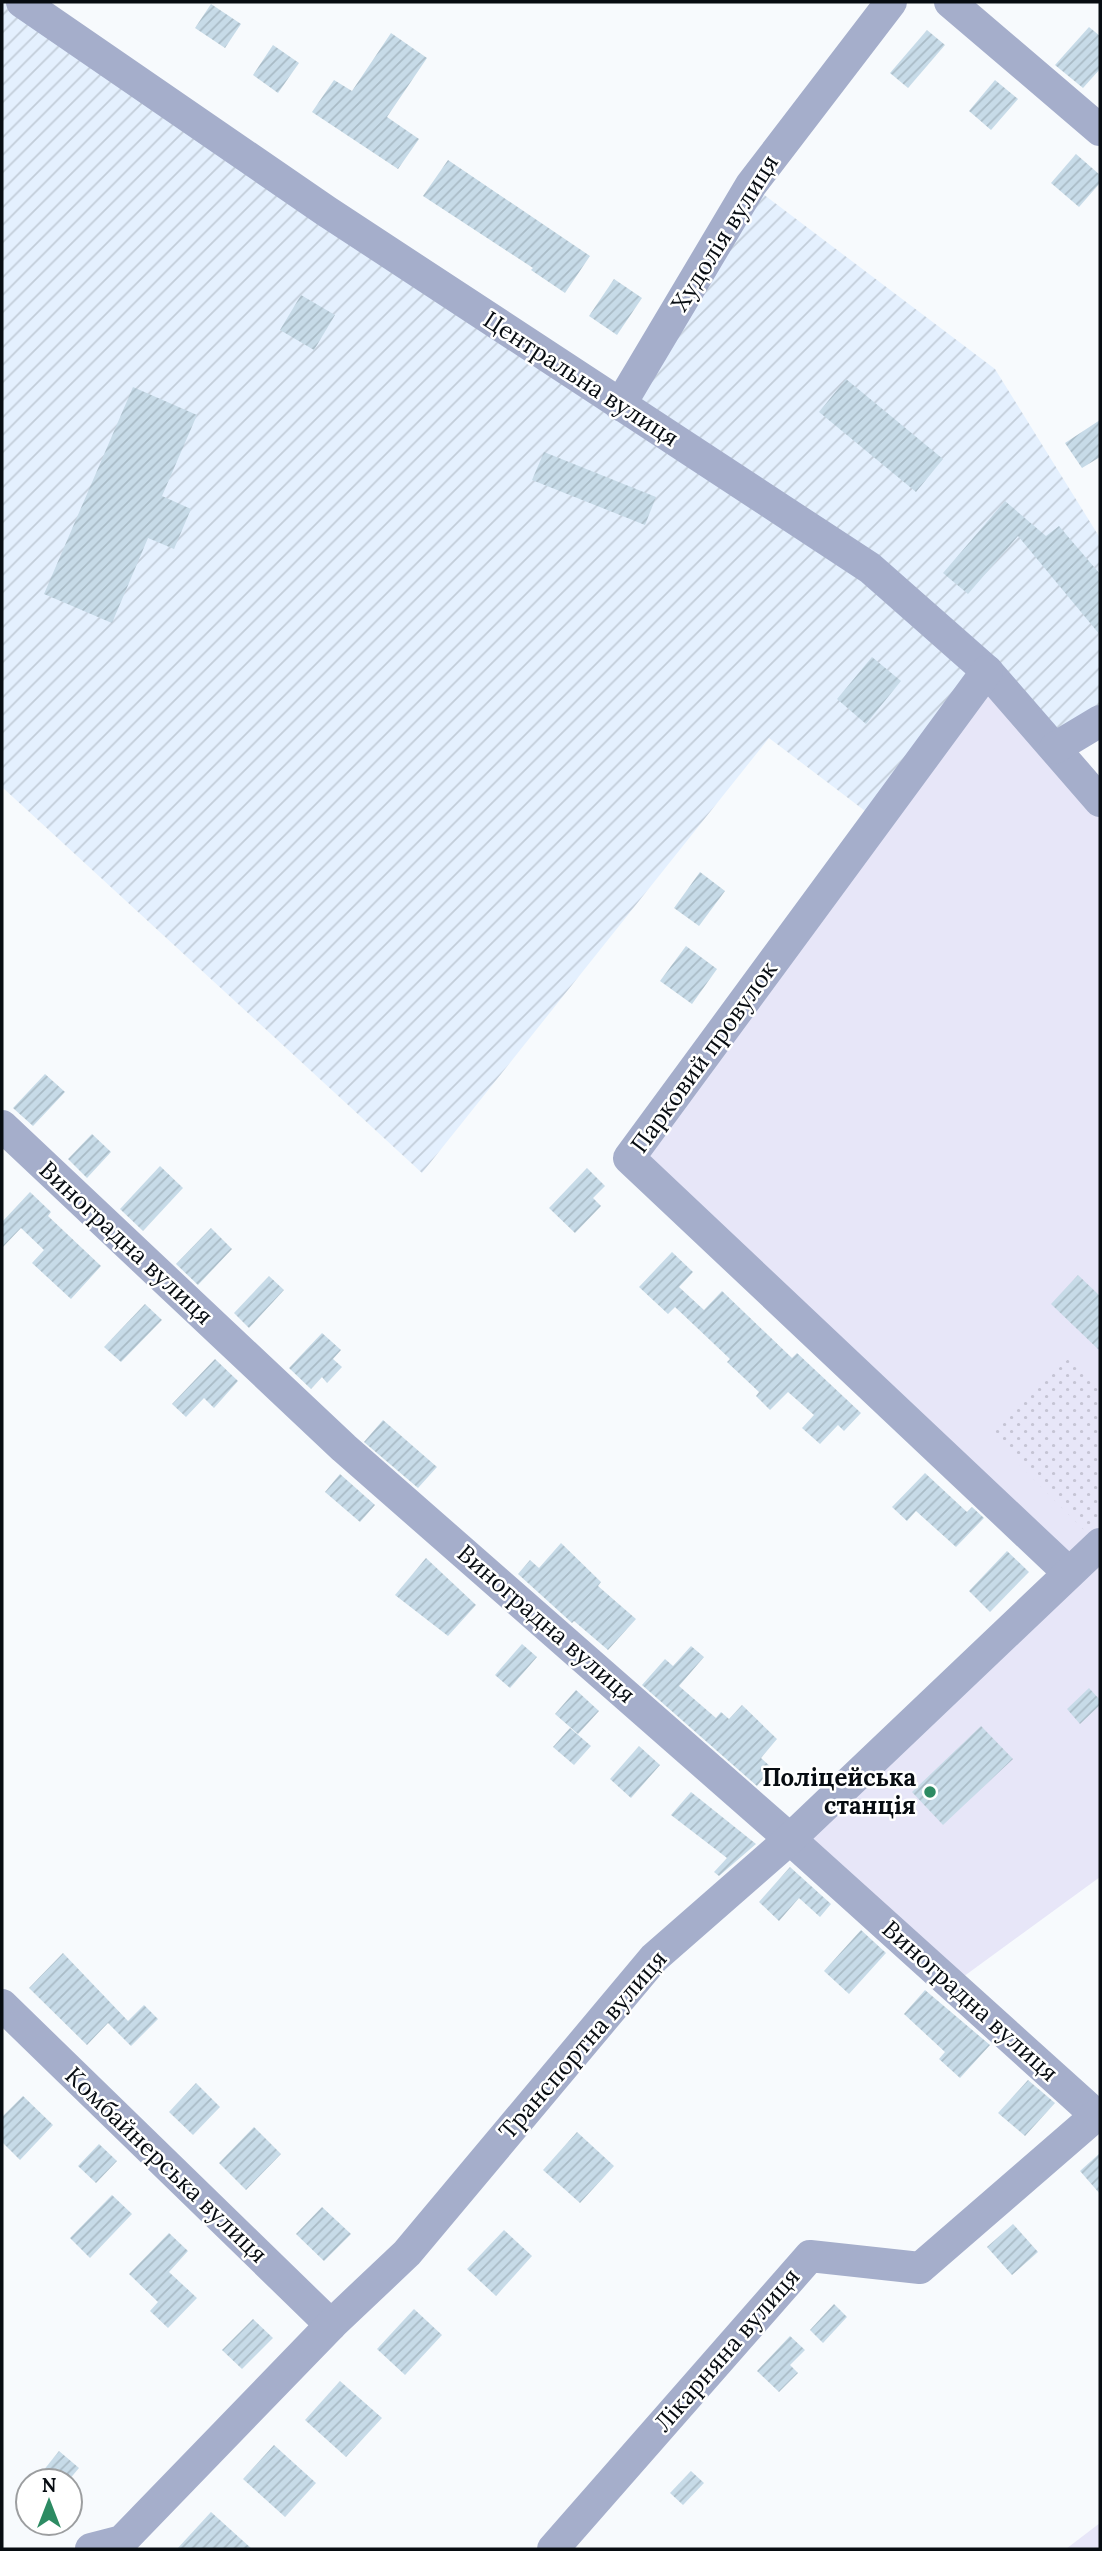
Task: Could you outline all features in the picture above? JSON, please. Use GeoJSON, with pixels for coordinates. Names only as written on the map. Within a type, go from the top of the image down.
{"type":"FeatureCollection","features":[{"type":"Feature","properties":{"kind":"street","name":"Центральна вулиця"},"geometry":{"type":"LineString","coordinates":[[22,2],[327,211],[870,568],[987,671],[1100,801]]}},
{"type":"Feature","properties":{"kind":"street","name":"Худолія вулиця"},"geometry":{"type":"LineString","coordinates":[[620,405],[751,185],[891,2]]}},
{"type":"Feature","properties":{"kind":"street"},"geometry":{"type":"LineString","coordinates":[[950,2],[1100,130]]}},
{"type":"Feature","properties":{"kind":"street","name":"Парковий провулок"},"geometry":{"type":"LineString","coordinates":[[987,671],[629,1158],[1069,1573]]}},
{"type":"Feature","properties":{"kind":"street"},"geometry":{"type":"LineString","coordinates":[[1055,748],[1100,720]]}},
{"type":"Feature","properties":{"kind":"street","name":"Виноградна вулиця"},"geometry":{"type":"LineString","coordinates":[[2,1126],[344,1448],[790,1839],[1098,2114]]}},
{"type":"Feature","properties":{"kind":"street","name":"Транспортна вулиця"},"geometry":{"type":"LineString","coordinates":[[91,2549],[122,2541],[331,2325],[407,2253],[654,1958],[790,1839],[1100,1544]]}},
{"type":"Feature","properties":{"kind":"street","name":"Комбайнерська вулиця"},"geometry":{"type":"LineString","coordinates":[[2,2005],[331,2325]]}},
{"type":"Feature","properties":{"kind":"street","name":"Лікарняна вулиця"},"geometry":{"type":"LineString","coordinates":[[554,2549],[810,2256],[920,2268],[1098,2114]]}},
{"type":"Feature","properties":{"kind":"shaded area"},"geometry":{"type":"Polygon","coordinates":[[[2,2],[22,2],[619,404],[751,185],[995,369],[1100,538],[1100,721],[877,820],[769,738],[422,1173],[2,787],[2,2]]]}},
{"type":"Feature","properties":{"kind":"shaded area"},"geometry":{"type":"Polygon","coordinates":[[[987,671],[1100,801],[1100,1877],[952,1985],[790,1839],[1069,1573],[629,1158],[987,671]]]}},
{"type":"Feature","properties":{"kind":"shaded area"},"geometry":{"type":"Polygon","coordinates":[[[1069,1358],[1100,1389],[1100,1516],[1085,1531],[990,1435],[1069,1358]]]}},
{"type":"Feature","properties":{"kind":"shaded area"},"geometry":{"type":"Polygon","coordinates":[[[1100,2523],[1100,2549],[1066,2549],[1100,2523]]]}},
{"type":"Feature","properties":{"kind":"building"},"geometry":{"type":"Polygon","coordinates":[[[211,4],[241,24],[225,48],[195,28],[211,4]]]}},
{"type":"Feature","properties":{"kind":"building"},"geometry":{"type":"Polygon","coordinates":[[[1089,27],[1100,36],[1100,69],[1083,88],[1055,65],[1089,27]]]}},
{"type":"Feature","properties":{"kind":"building"},"geometry":{"type":"Polygon","coordinates":[[[927,30],[945,45],[908,88],[890,73],[927,30]]]}},
{"type":"Feature","properties":{"kind":"building"},"geometry":{"type":"Polygon","coordinates":[[[391,33],[427,58],[387,117],[419,139],[398,169],[312,112],[334,80],[352,91],[391,33]]]}},
{"type":"Feature","properties":{"kind":"building"},"geometry":{"type":"Polygon","coordinates":[[[273,45],[299,63],[278,93],[253,75],[273,45]]]}},
{"type":"Feature","properties":{"kind":"building"},"geometry":{"type":"Polygon","coordinates":[[[995,80],[1018,99],[991,130],[969,111],[995,80]]]}},
{"type":"Feature","properties":{"kind":"building"},"geometry":{"type":"Polygon","coordinates":[[[1076,154],[1100,175],[1100,183],[1079,207],[1051,183],[1076,154]]]}},
{"type":"Feature","properties":{"kind":"building"},"geometry":{"type":"Polygon","coordinates":[[[448,160],[590,256],[565,293],[531,270],[533,268],[423,196],[448,160]]]}},
{"type":"Feature","properties":{"kind":"building"},"geometry":{"type":"Polygon","coordinates":[[[614,279],[642,298],[617,335],[589,316],[614,279]]]}},
{"type":"Feature","properties":{"kind":"building"},"geometry":{"type":"Polygon","coordinates":[[[301,295],[335,315],[314,350],[280,330],[301,295]]]}},
{"type":"Feature","properties":{"kind":"building"},"geometry":{"type":"Polygon","coordinates":[[[846,379],[943,459],[916,492],[819,412],[846,379]]]}},
{"type":"Feature","properties":{"kind":"building"},"geometry":{"type":"Polygon","coordinates":[[[133,387],[197,415],[162,496],[191,509],[174,549],[148,538],[112,623],[44,594],[133,387]]]}},
{"type":"Feature","properties":{"kind":"building"},"geometry":{"type":"Polygon","coordinates":[[[1100,420],[1100,457],[1082,468],[1065,443],[1100,420]]]}},
{"type":"Feature","properties":{"kind":"building"},"geometry":{"type":"Polygon","coordinates":[[[544,452],[656,497],[645,525],[532,480],[544,452]]]}},
{"type":"Feature","properties":{"kind":"building"},"geometry":{"type":"Polygon","coordinates":[[[1005,501],[1046,536],[1059,526],[1100,574],[1100,635],[1018,536],[968,594],[943,573],[1005,501]]]}},
{"type":"Feature","properties":{"kind":"building"},"geometry":{"type":"Polygon","coordinates":[[[872,657],[901,681],[866,724],[837,699],[872,657]]]}},
{"type":"Feature","properties":{"kind":"building"},"geometry":{"type":"Polygon","coordinates":[[[700,872],[725,891],[699,926],[674,908],[700,872]]]}},
{"type":"Feature","properties":{"kind":"building"},"geometry":{"type":"Polygon","coordinates":[[[686,946],[717,969],[692,1004],[660,981],[686,946]]]}},
{"type":"Feature","properties":{"kind":"building"},"geometry":{"type":"Polygon","coordinates":[[[45,1074],[65,1092],[33,1126],[13,1108],[45,1074]]]}},
{"type":"Feature","properties":{"kind":"building"},"geometry":{"type":"Polygon","coordinates":[[[92,1134],[111,1152],[87,1178],[68,1159],[92,1134]]]}},
{"type":"Feature","properties":{"kind":"building"},"geometry":{"type":"Polygon","coordinates":[[[160,1166],[183,1188],[143,1231],[120,1209],[160,1166]]]}},
{"type":"Feature","properties":{"kind":"building"},"geometry":{"type":"Polygon","coordinates":[[[587,1168],[605,1186],[593,1198],[601,1206],[575,1233],[549,1208],[587,1168]]]}},
{"type":"Feature","properties":{"kind":"building"},"geometry":{"type":"Polygon","coordinates":[[[30,1192],[51,1212],[48,1216],[101,1266],[71,1299],[32,1263],[44,1250],[21,1228],[2,1248],[2,1222],[30,1192]]]}},
{"type":"Feature","properties":{"kind":"building"},"geometry":{"type":"Polygon","coordinates":[[[211,1228],[232,1249],[198,1285],[176,1264],[211,1228]]]}},
{"type":"Feature","properties":{"kind":"building"},"geometry":{"type":"Polygon","coordinates":[[[672,1252],[693,1272],[679,1287],[704,1310],[722,1291],[792,1358],[797,1353],[861,1413],[844,1431],[838,1425],[820,1444],[802,1428],[814,1415],[788,1392],[770,1410],[756,1396],[759,1392],[727,1362],[730,1359],[675,1307],[668,1314],[639,1287],[672,1252]]]}},
{"type":"Feature","properties":{"kind":"building"},"geometry":{"type":"Polygon","coordinates":[[[1078,1275],[1100,1296],[1100,1351],[1051,1304],[1078,1275]]]}},
{"type":"Feature","properties":{"kind":"building"},"geometry":{"type":"Polygon","coordinates":[[[269,1276],[284,1290],[249,1328],[234,1313],[269,1276]]]}},
{"type":"Feature","properties":{"kind":"building"},"geometry":{"type":"Polygon","coordinates":[[[145,1304],[162,1320],[121,1362],[104,1347],[145,1304]]]}},
{"type":"Feature","properties":{"kind":"building"},"geometry":{"type":"Polygon","coordinates":[[[322,1333],[341,1350],[333,1359],[342,1367],[327,1383],[322,1377],[311,1389],[289,1368],[322,1333]]]}},
{"type":"Feature","properties":{"kind":"building"},"geometry":{"type":"Polygon","coordinates":[[[215,1359],[238,1381],[214,1408],[204,1398],[186,1417],[172,1404],[215,1359]]]}},
{"type":"Feature","properties":{"kind":"building"},"geometry":{"type":"Polygon","coordinates":[[[383,1420],[437,1467],[418,1488],[364,1442],[383,1420]]]}},
{"type":"Feature","properties":{"kind":"building"},"geometry":{"type":"Polygon","coordinates":[[[925,1473],[967,1512],[972,1507],[984,1518],[956,1547],[916,1511],[907,1521],[892,1507],[925,1473]]]}},
{"type":"Feature","properties":{"kind":"building"},"geometry":{"type":"Polygon","coordinates":[[[340,1474],[375,1505],[360,1522],[325,1492],[340,1474]]]}},
{"type":"Feature","properties":{"kind":"building"},"geometry":{"type":"Polygon","coordinates":[[[561,1543],[601,1582],[598,1586],[636,1619],[608,1650],[574,1621],[572,1623],[518,1574],[530,1560],[539,1568],[561,1543]]]}},
{"type":"Feature","properties":{"kind":"building"},"geometry":{"type":"Polygon","coordinates":[[[1007,1551],[1029,1572],[990,1612],[969,1591],[1007,1551]]]}},
{"type":"Feature","properties":{"kind":"building"},"geometry":{"type":"Polygon","coordinates":[[[426,1558],[476,1605],[448,1636],[395,1595],[426,1558]]]}},
{"type":"Feature","properties":{"kind":"building"},"geometry":{"type":"Polygon","coordinates":[[[522,1644],[537,1657],[510,1688],[495,1675],[522,1644]]]}},
{"type":"Feature","properties":{"kind":"building"},"geometry":{"type":"Polygon","coordinates":[[[691,1646],[704,1657],[679,1686],[716,1718],[721,1712],[729,1719],[742,1705],[777,1739],[761,1758],[772,1768],[757,1786],[642,1685],[665,1659],[673,1666],[691,1646]]]}},
{"type":"Feature","properties":{"kind":"building"},"geometry":{"type":"Polygon","coordinates":[[[1089,1688],[1100,1700],[1100,1705],[1080,1724],[1067,1709],[1089,1688]]]}},
{"type":"Feature","properties":{"kind":"building"},"geometry":{"type":"Polygon","coordinates":[[[576,1690],[599,1711],[578,1734],[555,1714],[576,1690]]]}},
{"type":"Feature","properties":{"kind":"building"},"geometry":{"type":"Polygon","coordinates":[[[981,1726],[1013,1759],[943,1825],[912,1792],[981,1726]]]}},
{"type":"Feature","properties":{"kind":"building"},"geometry":{"type":"Polygon","coordinates":[[[570,1728],[591,1746],[574,1765],[553,1747],[570,1728]]]}},
{"type":"Feature","properties":{"kind":"building"},"geometry":{"type":"Polygon","coordinates":[[[639,1746],[660,1765],[631,1798],[610,1779],[639,1746]]]}},
{"type":"Feature","properties":{"kind":"building"},"geometry":{"type":"Polygon","coordinates":[[[691,1792],[756,1844],[719,1876],[714,1872],[727,1858],[671,1815],[691,1792]]]}},
{"type":"Feature","properties":{"kind":"building"},"geometry":{"type":"Polygon","coordinates":[[[790,1867],[831,1904],[820,1917],[799,1898],[779,1921],[759,1902],[790,1867]]]}},
{"type":"Feature","properties":{"kind":"building"},"geometry":{"type":"Polygon","coordinates":[[[861,1930],[886,1953],[849,1994],[824,1971],[861,1930]]]}},
{"type":"Feature","properties":{"kind":"building"},"geometry":{"type":"Polygon","coordinates":[[[63,1953],[128,2021],[144,2005],[158,2019],[131,2046],[108,2023],[87,2045],[29,1988],[63,1953]]]}},
{"type":"Feature","properties":{"kind":"building"},"geometry":{"type":"Polygon","coordinates":[[[925,1990],[990,2045],[960,2078],[939,2059],[945,2052],[904,2014],[925,1990]]]}},
{"type":"Feature","properties":{"kind":"building"},"geometry":{"type":"Polygon","coordinates":[[[1028,2080],[1055,2103],[1025,2136],[998,2113],[1028,2080]]]}},
{"type":"Feature","properties":{"kind":"building"},"geometry":{"type":"Polygon","coordinates":[[[196,2083],[220,2107],[193,2135],[169,2112],[196,2083]]]}},
{"type":"Feature","properties":{"kind":"building"},"geometry":{"type":"Polygon","coordinates":[[[23,2096],[53,2125],[20,2160],[2,2142],[2,2117],[23,2096]]]}},
{"type":"Feature","properties":{"kind":"building"},"geometry":{"type":"Polygon","coordinates":[[[254,2127],[281,2154],[246,2190],[219,2163],[254,2127]]]}},
{"type":"Feature","properties":{"kind":"building"},"geometry":{"type":"Polygon","coordinates":[[[577,2132],[614,2166],[580,2203],[543,2170],[577,2132]]]}},
{"type":"Feature","properties":{"kind":"building"},"geometry":{"type":"Polygon","coordinates":[[[99,2144],[117,2161],[96,2183],[78,2166],[99,2144]]]}},
{"type":"Feature","properties":{"kind":"building"},"geometry":{"type":"Polygon","coordinates":[[[1100,2153],[1100,2194],[1080,2171],[1100,2153]]]}},
{"type":"Feature","properties":{"kind":"building"},"geometry":{"type":"Polygon","coordinates":[[[112,2195],[132,2214],[90,2258],[70,2238],[112,2195]]]}},
{"type":"Feature","properties":{"kind":"building"},"geometry":{"type":"Polygon","coordinates":[[[322,2207],[351,2234],[324,2261],[296,2234],[322,2207]]]}},
{"type":"Feature","properties":{"kind":"building"},"geometry":{"type":"Polygon","coordinates":[[[1013,2224],[1038,2252],[1012,2275],[987,2247],[1013,2224]]]}},
{"type":"Feature","properties":{"kind":"building"},"geometry":{"type":"Polygon","coordinates":[[[504,2230],[532,2256],[496,2296],[467,2269],[504,2230]]]}},
{"type":"Feature","properties":{"kind":"building"},"geometry":{"type":"Polygon","coordinates":[[[169,2233],[188,2251],[169,2272],[197,2298],[168,2328],[150,2311],[158,2302],[129,2274],[169,2233]]]}},
{"type":"Feature","properties":{"kind":"building"},"geometry":{"type":"Polygon","coordinates":[[[834,2304],[847,2317],[823,2343],[810,2330],[834,2304]]]}},
{"type":"Feature","properties":{"kind":"building"},"geometry":{"type":"Polygon","coordinates":[[[414,2309],[442,2335],[405,2375],[377,2349],[414,2309]]]}},
{"type":"Feature","properties":{"kind":"building"},"geometry":{"type":"Polygon","coordinates":[[[253,2319],[273,2338],[242,2369],[222,2350],[253,2319]]]}},
{"type":"Feature","properties":{"kind":"building"},"geometry":{"type":"Polygon","coordinates":[[[790,2336],[805,2350],[790,2365],[798,2373],[779,2392],[757,2371],[790,2336]]]}},
{"type":"Feature","properties":{"kind":"building"},"geometry":{"type":"Polygon","coordinates":[[[340,2381],[382,2418],[346,2457],[305,2420],[340,2381]]]}},
{"type":"Feature","properties":{"kind":"building"},"geometry":{"type":"Polygon","coordinates":[[[274,2445],[316,2483],[285,2517],[243,2479],[274,2445]]]}},
{"type":"Feature","properties":{"kind":"building"},"geometry":{"type":"Polygon","coordinates":[[[59,2451],[78,2467],[46,2467],[59,2451]]]}},
{"type":"Feature","properties":{"kind":"building"},"geometry":{"type":"Polygon","coordinates":[[[691,2471],[704,2483],[683,2505],[670,2493],[691,2471]]]}},
{"type":"Feature","properties":{"kind":"building"},"geometry":{"type":"Polygon","coordinates":[[[211,2512],[252,2549],[177,2549],[211,2512]]]}},
{"type":"Feature","properties":{"kind":"place","name":"Поліцейська станція"},"geometry":{"type":"Point","coordinates":[930,1792]}}]}
